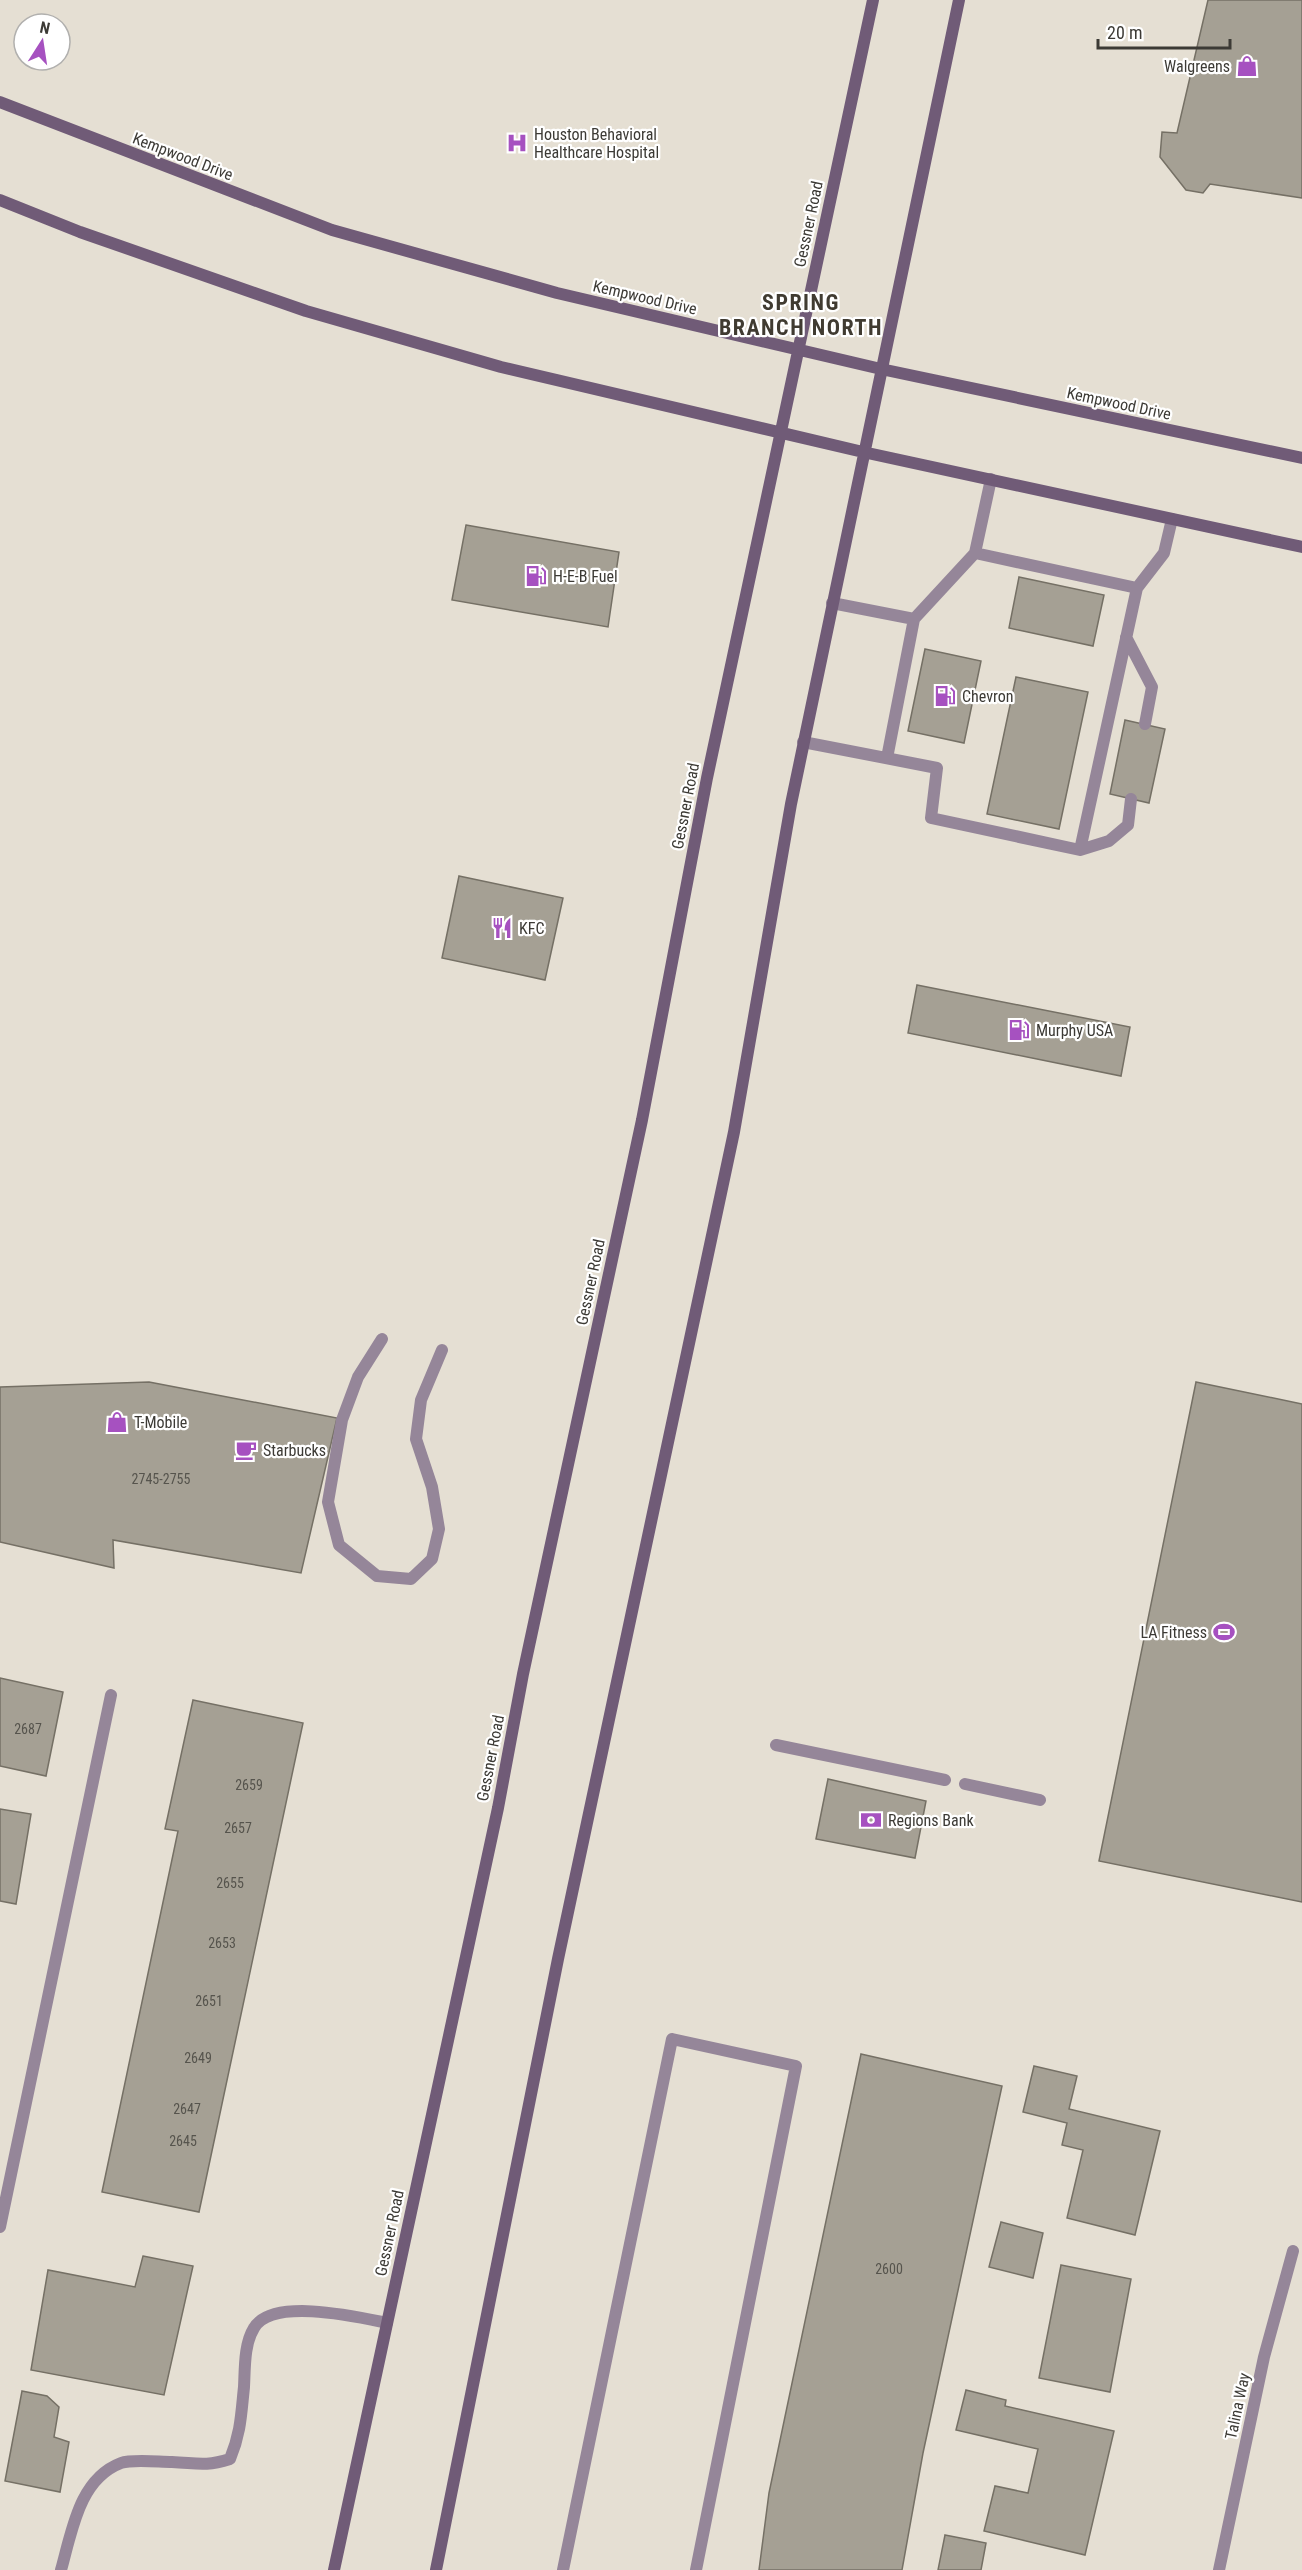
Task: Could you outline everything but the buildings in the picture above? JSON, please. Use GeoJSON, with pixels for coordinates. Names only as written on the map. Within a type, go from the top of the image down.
{"type":"FeatureCollection","features":[{"type":"Feature","properties":{"kind":"main road","name":"Gessner Road"},"geometry":{"type":"LineString","coordinates":[[334,2570],[642,1120],[707,778],[873,0]]}},
{"type":"Feature","properties":{"kind":"main road"},"geometry":{"type":"LineString","coordinates":[[436,2570],[558,1959],[734,1132],[803,742],[959,0]]}},
{"type":"Feature","properties":{"kind":"main road","name":"Kempwood Drive"},"geometry":{"type":"LineString","coordinates":[[0,102],[332,230],[557,294],[881,369],[1302,459]]}},
{"type":"Feature","properties":{"kind":"main road"},"geometry":{"type":"LineString","coordinates":[[0,200],[80,232],[306,311],[501,367],[863,452],[1302,547]]}},
{"type":"Feature","properties":{"kind":"street"},"geometry":{"type":"LineString","coordinates":[[887,758],[914,619],[975,553],[991,479]]}},
{"type":"Feature","properties":{"kind":"street"},"geometry":{"type":"LineString","coordinates":[[1080,850],[1137,588],[1164,554],[1172,519]]}},
{"type":"Feature","properties":{"kind":"street"},"geometry":{"type":"LineString","coordinates":[[975,553],[1137,588]]}},
{"type":"Feature","properties":{"kind":"street"},"geometry":{"type":"LineString","coordinates":[[832,603],[914,619]]}},
{"type":"Feature","properties":{"kind":"street"},"geometry":{"type":"LineString","coordinates":[[1126,637],[1152,687],[1145,724]]}},
{"type":"Feature","properties":{"kind":"street"},"geometry":{"type":"LineString","coordinates":[[803,742],[937,768],[931,818],[1080,850],[1109,841],[1128,825],[1131,799]]}},
{"type":"Feature","properties":{"kind":"street"},"geometry":{"type":"LineString","coordinates":[[382,1340],[358,1377],[342,1420],[328,1502],[339,1545],[377,1576],[411,1579],[432,1558],[439,1529],[432,1487],[416,1439],[421,1400],[442,1350]]}},
{"type":"Feature","properties":{"kind":"street"},"geometry":{"type":"LineString","coordinates":[[0,2227],[111,1695]]}},
{"type":"Feature","properties":{"kind":"street"},"geometry":{"type":"LineString","coordinates":[[776,1745],[945,1780]]}},
{"type":"Feature","properties":{"kind":"street"},"geometry":{"type":"LineString","coordinates":[[965,1784],[1040,1800]]}},
{"type":"Feature","properties":{"kind":"street"},"geometry":{"type":"LineString","coordinates":[[563,2570],[672,2039],[796,2066],[696,2570]]}},
{"type":"Feature","properties":{"kind":"street","name":"Talina Way"},"geometry":{"type":"LineString","coordinates":[[1219,2570],[1264,2357],[1293,2251]]}},
{"type":"Feature","properties":{"kind":"street"},"geometry":{"type":"LineString","coordinates":[[61,2570],[76,2516],[96,2478],[123,2462],[209,2465],[230,2459],[239,2438],[248,2343],[254,2326],[266,2317],[290,2312],[332,2313],[387,2323]]}},
{"type":"Feature","properties":{"kind":"place","name":"Walgreens"},"geometry":{"type":"Point","coordinates":[1247,66]}},
{"type":"Feature","properties":{"kind":"place","name":"Houston Behavioral Healthcare Hospital"},"geometry":{"type":"Point","coordinates":[517,143]}},
{"type":"Feature","properties":{"kind":"place","name":"H-E-B Fuel"},"geometry":{"type":"Point","coordinates":[536,576]}},
{"type":"Feature","properties":{"kind":"place","name":"Chevron"},"geometry":{"type":"Point","coordinates":[945,696]}},
{"type":"Feature","properties":{"kind":"place","name":"KFC"},"geometry":{"type":"Point","coordinates":[502,928]}},
{"type":"Feature","properties":{"kind":"place","name":"Murphy USA"},"geometry":{"type":"Point","coordinates":[1019,1030]}},
{"type":"Feature","properties":{"kind":"place","name":"T-Mobile"},"geometry":{"type":"Point","coordinates":[117,1422]}},
{"type":"Feature","properties":{"kind":"place","name":"Starbucks"},"geometry":{"type":"Point","coordinates":[246,1450]}},
{"type":"Feature","properties":{"kind":"place","name":"LA Fitness"},"geometry":{"type":"Point","coordinates":[1224,1632]}},
{"type":"Feature","properties":{"kind":"place","name":"Regions Bank"},"geometry":{"type":"Point","coordinates":[871,1820]}},
{"type":"Feature","properties":{"kind":"district","name":"SPRING BRANCH NORTH"},"geometry":{"type":"Point","coordinates":[801,314]}}]}
